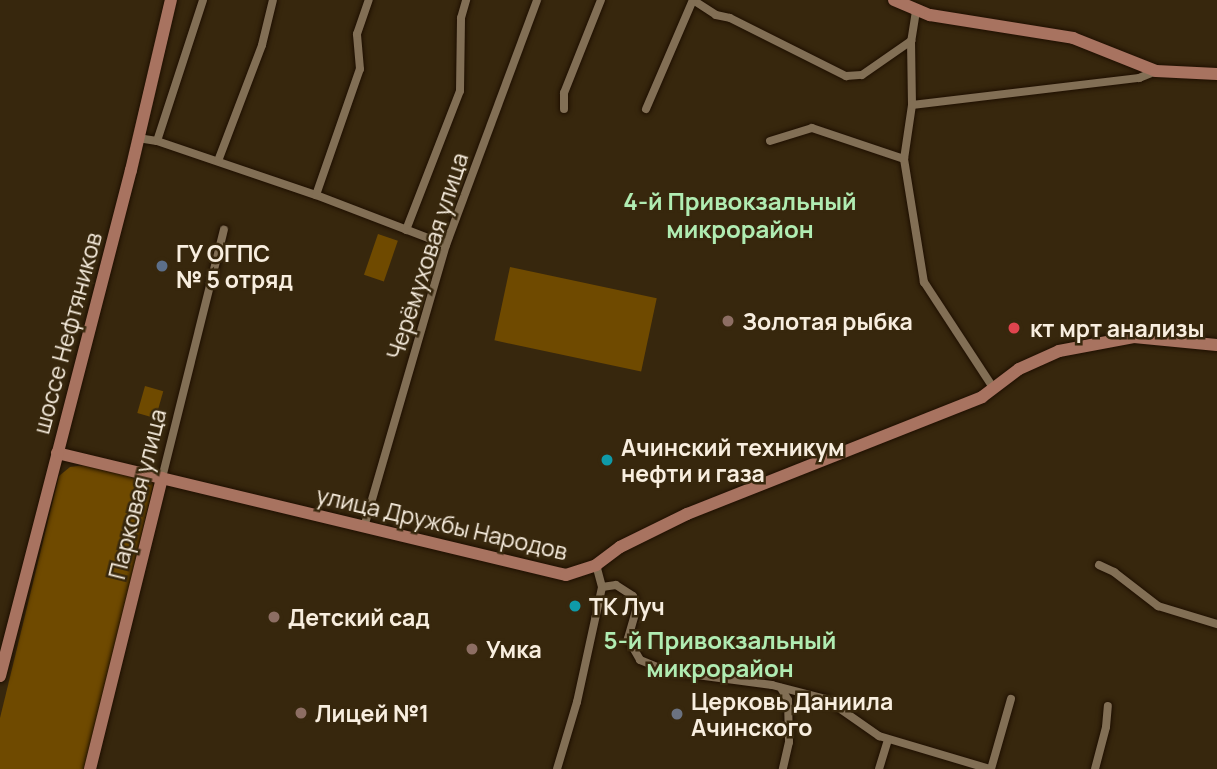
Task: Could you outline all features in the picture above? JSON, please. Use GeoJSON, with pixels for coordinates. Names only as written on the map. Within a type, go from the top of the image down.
{"type":"FeatureCollection","features":[{"type":"Feature","properties":{"kind":"street","name":"шоссе Нефтяников"},"geometry":{"type":"LineString","coordinates":[[0,676],[171,0]]}},
{"type":"Feature","properties":{"kind":"street"},"geometry":{"type":"LineString","coordinates":[[157,141],[203,0]]}},
{"type":"Feature","properties":{"kind":"street"},"geometry":{"type":"LineString","coordinates":[[218,161],[262,45],[273,0]]}},
{"type":"Feature","properties":{"kind":"street"},"geometry":{"type":"LineString","coordinates":[[316,195],[360,69],[357,34],[369,0]]}},
{"type":"Feature","properties":{"kind":"street"},"geometry":{"type":"LineString","coordinates":[[406,230],[460,91],[461,18],[466,0]]}},
{"type":"Feature","properties":{"kind":"street","name":"Черёмуховая улица"},"geometry":{"type":"LineString","coordinates":[[364,527],[446,245],[537,0]]}},
{"type":"Feature","properties":{"kind":"street"},"geometry":{"type":"LineString","coordinates":[[564,108],[565,93],[601,0]]}},
{"type":"Feature","properties":{"kind":"street"},"geometry":{"type":"LineString","coordinates":[[646,109],[693,0],[716,15],[730,18],[846,76],[858,77],[911,41]]}},
{"type":"Feature","properties":{"kind":"street"},"geometry":{"type":"LineString","coordinates":[[894,0],[916,11],[971,23],[1073,38],[1156,71],[1217,74]]}},
{"type":"Feature","properties":{"kind":"street"},"geometry":{"type":"LineString","coordinates":[[916,11],[911,41],[912,105],[904,159],[924,282],[993,389]]}},
{"type":"Feature","properties":{"kind":"street"},"geometry":{"type":"LineString","coordinates":[[912,105],[1139,78],[1156,71]]}},
{"type":"Feature","properties":{"kind":"street"},"geometry":{"type":"LineString","coordinates":[[770,141],[812,128],[904,159]]}},
{"type":"Feature","properties":{"kind":"street"},"geometry":{"type":"LineString","coordinates":[[138,138],[157,141],[316,195],[446,245]]}},
{"type":"Feature","properties":{"kind":"street","name":"Парковая улица"},"geometry":{"type":"LineString","coordinates":[[90,769],[224,230]]}},
{"type":"Feature","properties":{"kind":"street","name":"улица Дружбы Народов"},"geometry":{"type":"LineString","coordinates":[[57,453],[558,575],[574,574],[596,565],[620,547],[687,513],[982,397],[1030,362],[1079,345],[1134,337],[1217,345]]}},
{"type":"Feature","properties":{"kind":"street"},"geometry":{"type":"LineString","coordinates":[[557,769],[577,702],[602,587],[596,565]]}},
{"type":"Feature","properties":{"kind":"street"},"geometry":{"type":"LineString","coordinates":[[1098,565],[1114,572],[1158,606],[1217,624]]}},
{"type":"Feature","properties":{"kind":"street"},"geometry":{"type":"LineString","coordinates":[[602,587],[616,585],[633,596],[636,607],[628,639],[640,660],[667,671],[781,688],[826,699],[888,740],[991,769],[1011,699]]}},
{"type":"Feature","properties":{"kind":"street"},"geometry":{"type":"LineString","coordinates":[[781,688],[788,700],[789,742],[783,769]]}},
{"type":"Feature","properties":{"kind":"street"},"geometry":{"type":"LineString","coordinates":[[1095,769],[1106,727],[1108,706]]}},
{"type":"Feature","properties":{"kind":"street"},"geometry":{"type":"LineString","coordinates":[[879,769],[888,740]]}},
{"type":"Feature","properties":{"kind":"shaded area"},"geometry":{"type":"Polygon","coordinates":[[[378,234],[398,241],[384,281],[364,275],[378,234]]]}},
{"type":"Feature","properties":{"kind":"shaded area"},"geometry":{"type":"Polygon","coordinates":[[[510,267],[657,298],[641,372],[494,340],[510,267]]]}},
{"type":"Feature","properties":{"kind":"shaded area"},"geometry":{"type":"Polygon","coordinates":[[[145,386],[163,391],[156,418],[137,413],[145,386]]]}},
{"type":"Feature","properties":{"kind":"shaded area"},"geometry":{"type":"Polygon","coordinates":[[[85,465],[154,482],[86,769],[0,769],[0,718],[59,476],[70,467],[85,465]]]}},
{"type":"Feature","properties":{"kind":"place","name":"ГУ ОГПС № 5 отряд"},"geometry":{"type":"Point","coordinates":[162,266]}},
{"type":"Feature","properties":{"kind":"place","name":"Золотая рыбка"},"geometry":{"type":"Point","coordinates":[728,321]}},
{"type":"Feature","properties":{"kind":"place","name":"кт мрт анализы"},"geometry":{"type":"Point","coordinates":[1014,328]}},
{"type":"Feature","properties":{"kind":"place","name":"Ачинский техникум нефти и газа"},"geometry":{"type":"Point","coordinates":[607,460]}},
{"type":"Feature","properties":{"kind":"place","name":"ТК Луч"},"geometry":{"type":"Point","coordinates":[575,606]}},
{"type":"Feature","properties":{"kind":"place","name":"Детский сад"},"geometry":{"type":"Point","coordinates":[274,617]}},
{"type":"Feature","properties":{"kind":"place","name":"Умка"},"geometry":{"type":"Point","coordinates":[472,649]}},
{"type":"Feature","properties":{"kind":"place","name":"Лицей №1"},"geometry":{"type":"Point","coordinates":[301,713]}},
{"type":"Feature","properties":{"kind":"place","name":"Церковь Даниила Ачинского"},"geometry":{"type":"Point","coordinates":[677,714]}},
{"type":"Feature","properties":{"kind":"district","name":"4-й Привокзальный микрорайон"},"geometry":{"type":"Point","coordinates":[740,215]}},
{"type":"Feature","properties":{"kind":"district","name":"5-й Привокзальный микрорайон"},"geometry":{"type":"Point","coordinates":[720,654]}}]}
